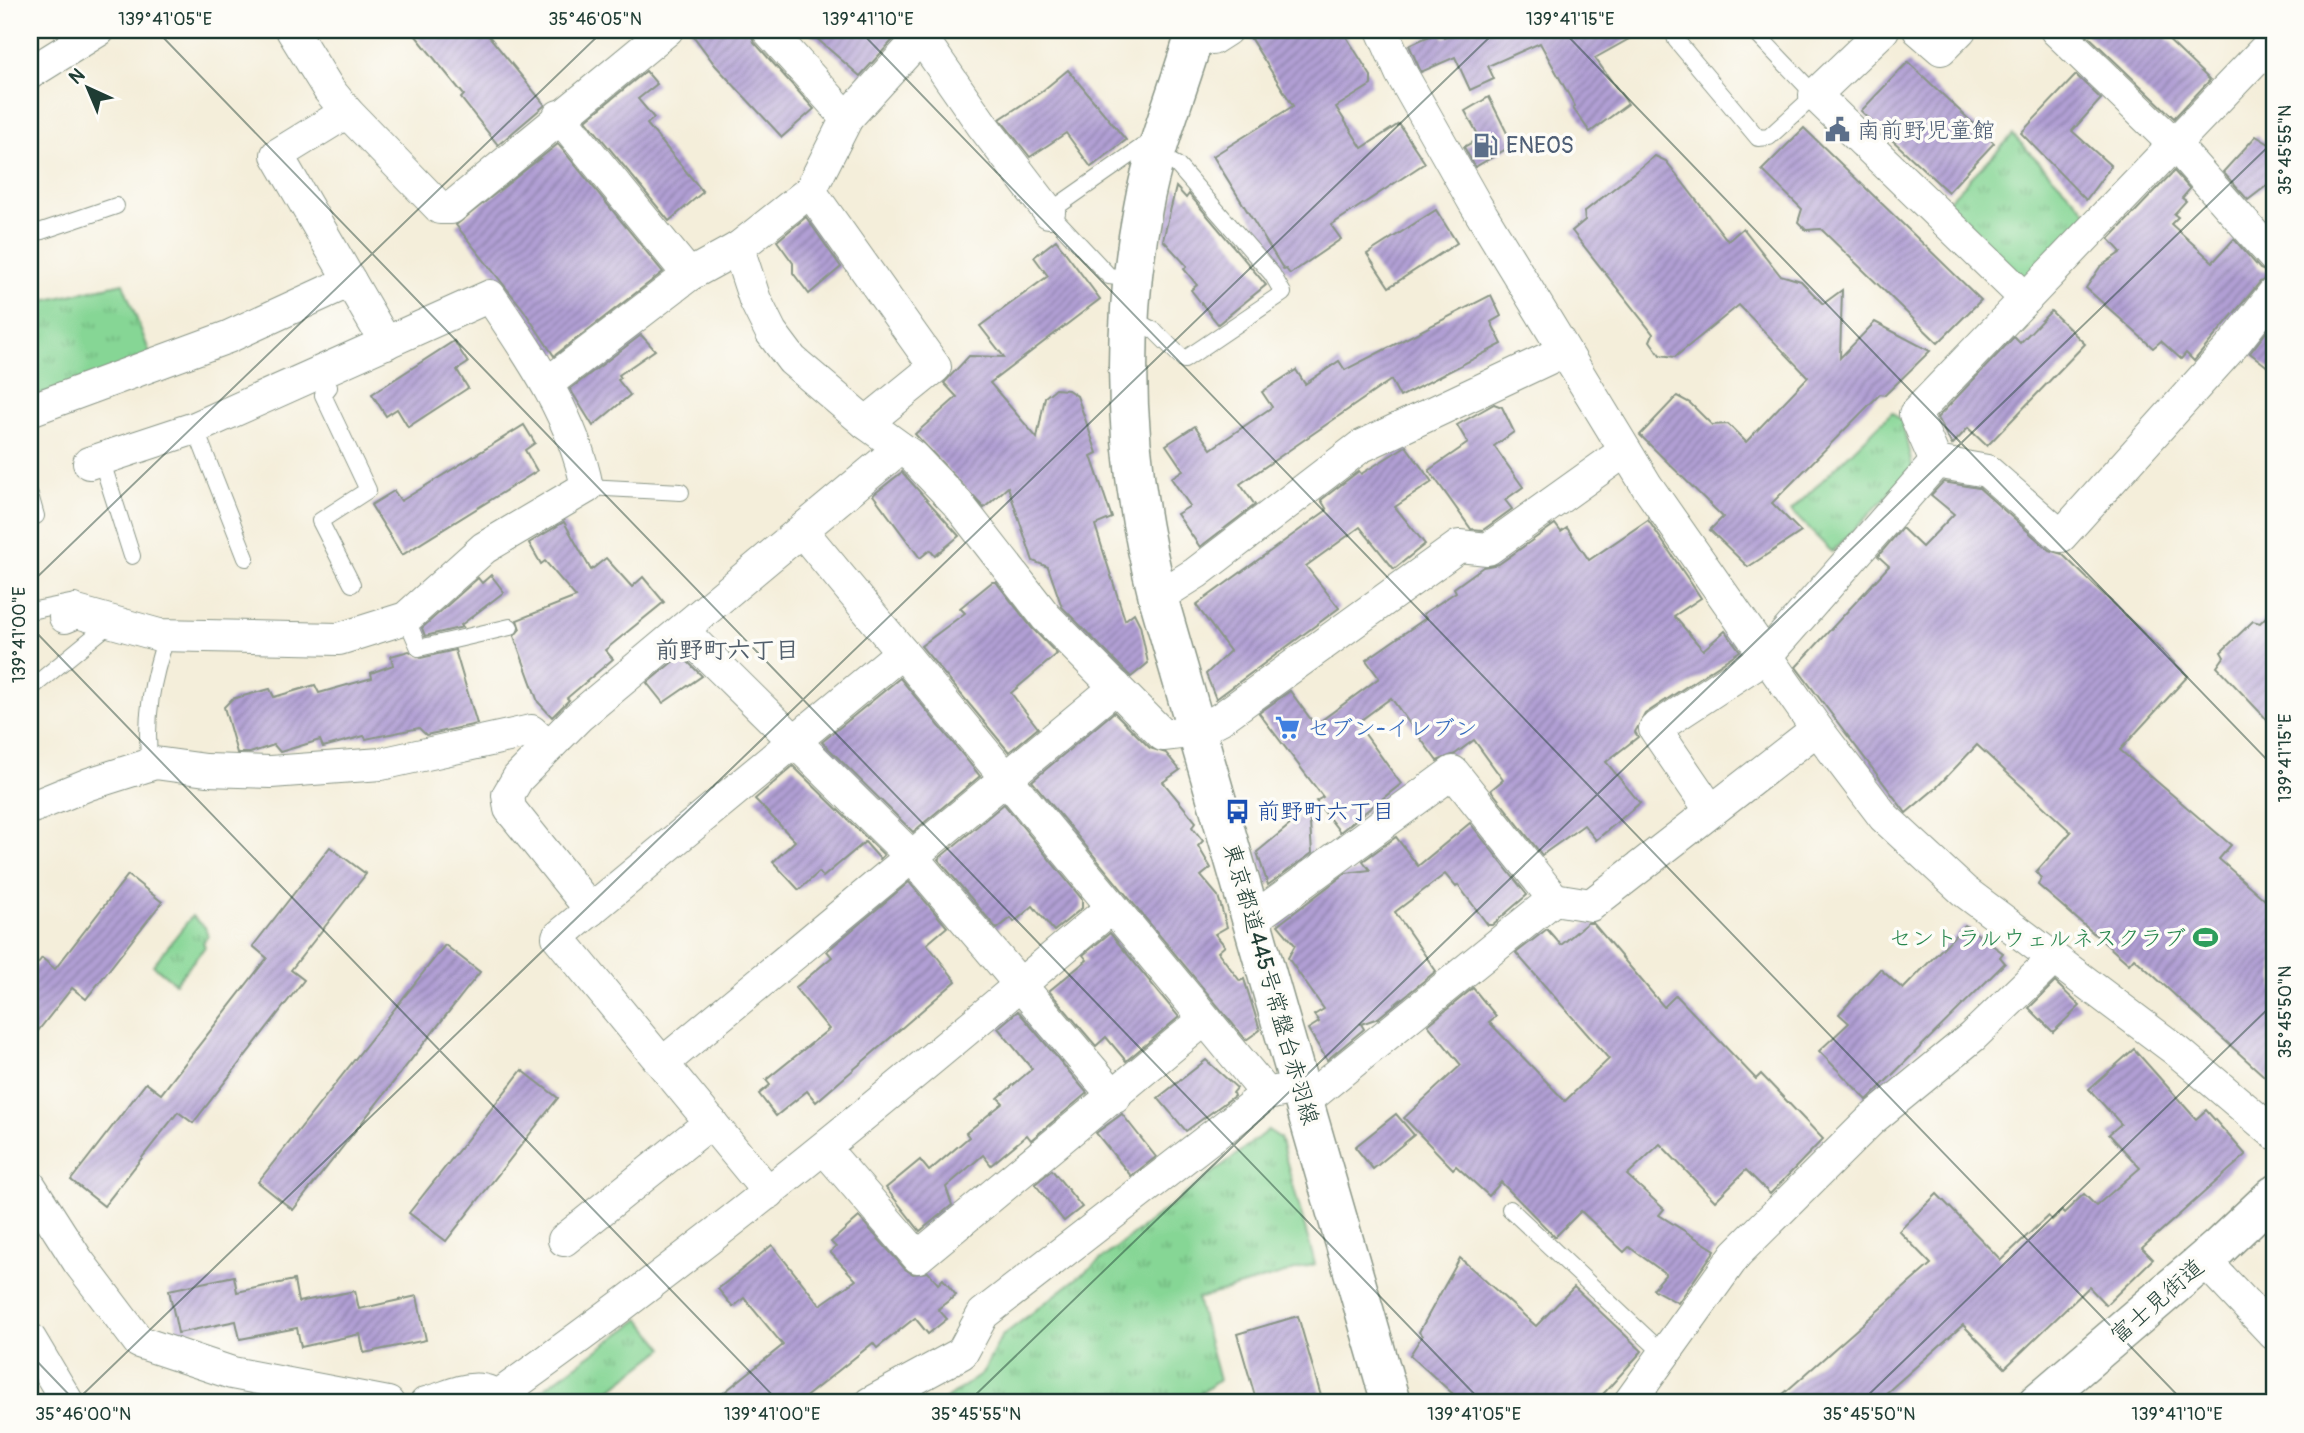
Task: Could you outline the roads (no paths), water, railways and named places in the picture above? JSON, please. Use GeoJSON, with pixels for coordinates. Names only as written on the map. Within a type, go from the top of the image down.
{"type":"FeatureCollection","features":[{"type":"Feature","properties":{"kind":"main road","name":"東京都道445号常盤台赤羽線"},"geometry":{"type":"LineString","coordinates":[[1206,32],[1158,153],[1143,206],[1129,317],[1126,371],[1129,442],[1138,511],[1158,597],[1253,919],[1291,1094],[1391,1403]]}},
{"type":"Feature","properties":{"kind":"main road","name":"富士見街道"},"geometry":{"type":"LineString","coordinates":[[2037,1403],[2204,1260],[2274,1195]]}},
{"type":"Feature","properties":{"kind":"street"},"geometry":{"type":"LineString","coordinates":[[30,73],[99,30]]}},
{"type":"Feature","properties":{"kind":"street"},"geometry":{"type":"LineString","coordinates":[[292,30],[328,90],[347,113],[440,208],[451,208],[559,116],[667,30]]}},
{"type":"Feature","properties":{"kind":"street"},"geometry":{"type":"LineString","coordinates":[[768,30],[847,118]]}},
{"type":"Feature","properties":{"kind":"street"},"geometry":{"type":"LineString","coordinates":[[1382,30],[1401,73],[1625,451],[1765,657],[1884,817],[1964,891],[2178,1051],[2274,1133]]}},
{"type":"Feature","properties":{"kind":"street"},"geometry":{"type":"LineString","coordinates":[[1883,30],[1815,95],[2026,299]]}},
{"type":"Feature","properties":{"kind":"street"},"geometry":{"type":"LineString","coordinates":[[1919,30],[1941,49],[1960,30]]}},
{"type":"Feature","properties":{"kind":"street"},"geometry":{"type":"LineString","coordinates":[[2056,30],[2175,145],[2274,257]]}},
{"type":"Feature","properties":{"kind":"street"},"geometry":{"type":"LineString","coordinates":[[548,383],[689,275],[738,248],[810,191],[847,118],[924,34],[983,126],[1049,212]]}},
{"type":"Feature","properties":{"kind":"street"},"geometry":{"type":"LineString","coordinates":[[1936,462],[1915,414],[2274,40]]}},
{"type":"Feature","properties":{"kind":"street"},"geometry":{"type":"LineString","coordinates":[[347,113],[277,155],[386,343]]}},
{"type":"Feature","properties":{"kind":"street"},"geometry":{"type":"LineString","coordinates":[[559,116],[689,275]]}},
{"type":"Feature","properties":{"kind":"street"},"geometry":{"type":"LineString","coordinates":[[810,191],[935,367],[866,423]]}},
{"type":"Feature","properties":{"kind":"street"},"geometry":{"type":"LineString","coordinates":[[738,248],[755,300],[771,332],[811,378],[900,448],[958,504],[1046,617],[1163,735],[1197,731],[1220,719],[1458,546],[1488,549],[1625,451]]}},
{"type":"Feature","properties":{"kind":"street"},"geometry":{"type":"LineString","coordinates":[[30,410],[228,337],[350,281]]}},
{"type":"Feature","properties":{"kind":"street"},"geometry":{"type":"LineString","coordinates":[[1936,462],[1987,471],[2061,536],[2233,345],[2274,293]]}},
{"type":"Feature","properties":{"kind":"street"},"geometry":{"type":"LineString","coordinates":[[71,615],[167,635],[339,639],[371,625],[406,618],[484,548],[587,487],[583,466],[548,383],[490,296],[195,428],[95,461]]}},
{"type":"Feature","properties":{"kind":"street"},"geometry":{"type":"LineString","coordinates":[[1158,597],[1196,573],[1360,447],[1564,351]]}},
{"type":"Feature","properties":{"kind":"street"},"geometry":{"type":"LineString","coordinates":[[591,911],[510,809],[508,795],[518,778],[578,717],[900,448]]}},
{"type":"Feature","properties":{"kind":"street"},"geometry":{"type":"LineString","coordinates":[[1711,811],[1656,729],[1765,657],[1936,462]]}},
{"type":"Feature","properties":{"kind":"street"},"geometry":{"type":"LineString","coordinates":[[802,531],[1204,1020],[1291,1094]]}},
{"type":"Feature","properties":{"kind":"street"},"geometry":{"type":"LineString","coordinates":[[683,631],[912,857],[1115,1097]]}},
{"type":"Feature","properties":{"kind":"street"},"geometry":{"type":"LineString","coordinates":[[769,1193],[558,937],[902,652]]}},
{"type":"Feature","properties":{"kind":"street"},"geometry":{"type":"LineString","coordinates":[[663,1063],[1116,687]]}},
{"type":"Feature","properties":{"kind":"street"},"geometry":{"type":"LineString","coordinates":[[1253,919],[1453,772],[1555,899],[1591,905],[1817,729]]}},
{"type":"Feature","properties":{"kind":"street"},"geometry":{"type":"LineString","coordinates":[[30,808],[89,784],[150,765],[271,772],[381,764],[531,732],[548,747]]}},
{"type":"Feature","properties":{"kind":"street"},"geometry":{"type":"LineString","coordinates":[[870,1403],[962,1353],[983,1314],[1291,1094],[1555,899]]}},
{"type":"Feature","properties":{"kind":"street"},"geometry":{"type":"LineString","coordinates":[[426,1403],[477,1389],[488,1390],[502,1400],[769,1193],[1111,908]]}},
{"type":"Feature","properties":{"kind":"street"},"geometry":{"type":"LineString","coordinates":[[1629,1403],[1736,1254],[1872,1119],[1972,1037],[2053,959]]}},
{"type":"Feature","properties":{"kind":"street"},"geometry":{"type":"LineString","coordinates":[[824,1147],[918,1257],[1115,1097],[1204,1020]]}},
{"type":"Feature","properties":{"kind":"street"},"geometry":{"type":"LineString","coordinates":[[564,1240],[712,1122]]}},
{"type":"Feature","properties":{"kind":"street"},"geometry":{"type":"LineString","coordinates":[[30,1186],[78,1261],[139,1342],[249,1391],[388,1403]]}},
{"type":"Feature","properties":{"kind":"street"},"geometry":{"type":"LineString","coordinates":[[2204,1260],[2274,1334]]}},
{"type":"Feature","properties":{"kind":"street"},"geometry":{"type":"LineString","coordinates":[[30,1339],[68,1403]]}},
{"type":"Feature","properties":{"kind":"lane"},"geometry":{"type":"LineString","coordinates":[[1682,30],[1674,34],[1676,40],[1758,138],[1769,137],[1815,95],[1753,30]]}},
{"type":"Feature","properties":{"kind":"lane"},"geometry":{"type":"LineString","coordinates":[[1129,317],[1155,331],[1184,360],[1283,293],[1272,274],[1177,165],[1142,147],[1049,212],[1109,276],[1133,279]]}},
{"type":"Feature","properties":{"kind":"lane"},"geometry":{"type":"LineString","coordinates":[[30,234],[116,206]]}},
{"type":"Feature","properties":{"kind":"lane"},"geometry":{"type":"LineString","coordinates":[[322,371],[329,387],[323,394],[368,490],[320,521],[352,584]]}},
{"type":"Feature","properties":{"kind":"lane"},"geometry":{"type":"LineString","coordinates":[[195,428],[246,558]]}},
{"type":"Feature","properties":{"kind":"lane"},"geometry":{"type":"LineString","coordinates":[[95,461],[132,555]]}},
{"type":"Feature","properties":{"kind":"lane"},"geometry":{"type":"LineString","coordinates":[[587,487],[681,492]]}},
{"type":"Feature","properties":{"kind":"lane"},"geometry":{"type":"LineString","coordinates":[[30,495],[36,516],[30,517]]}},
{"type":"Feature","properties":{"kind":"lane"},"geometry":{"type":"LineString","coordinates":[[30,611],[75,601],[71,615]]}},
{"type":"Feature","properties":{"kind":"lane"},"geometry":{"type":"LineString","coordinates":[[406,618],[419,648],[510,627]]}},
{"type":"Feature","properties":{"kind":"lane"},"geometry":{"type":"LineString","coordinates":[[30,689],[112,622]]}},
{"type":"Feature","properties":{"kind":"lane"},"geometry":{"type":"LineString","coordinates":[[150,765],[147,739],[151,685],[167,635]]}},
{"type":"Feature","properties":{"kind":"lane"},"geometry":{"type":"LineString","coordinates":[[1510,1209],[1665,1356]]}},
{"type":"Feature","properties":{"kind":"place","name":"南前野児童館"},"geometry":{"type":"Point","coordinates":[1837,130]}},
{"type":"Feature","properties":{"kind":"place","name":"ENEOS"},"geometry":{"type":"Point","coordinates":[1486,145]}},
{"type":"Feature","properties":{"kind":"place","name":"セブン-イレブン"},"geometry":{"type":"Point","coordinates":[1287,728]}},
{"type":"Feature","properties":{"kind":"place","name":"前野町六丁目"},"geometry":{"type":"Point","coordinates":[1237,811]}},
{"type":"Feature","properties":{"kind":"place","name":"セントラルウェルネスクラブ"},"geometry":{"type":"Point","coordinates":[2206,938]}},
{"type":"Feature","properties":{"kind":"district","name":"前野町六丁目"},"geometry":{"type":"Point","coordinates":[727,650]}}]}
